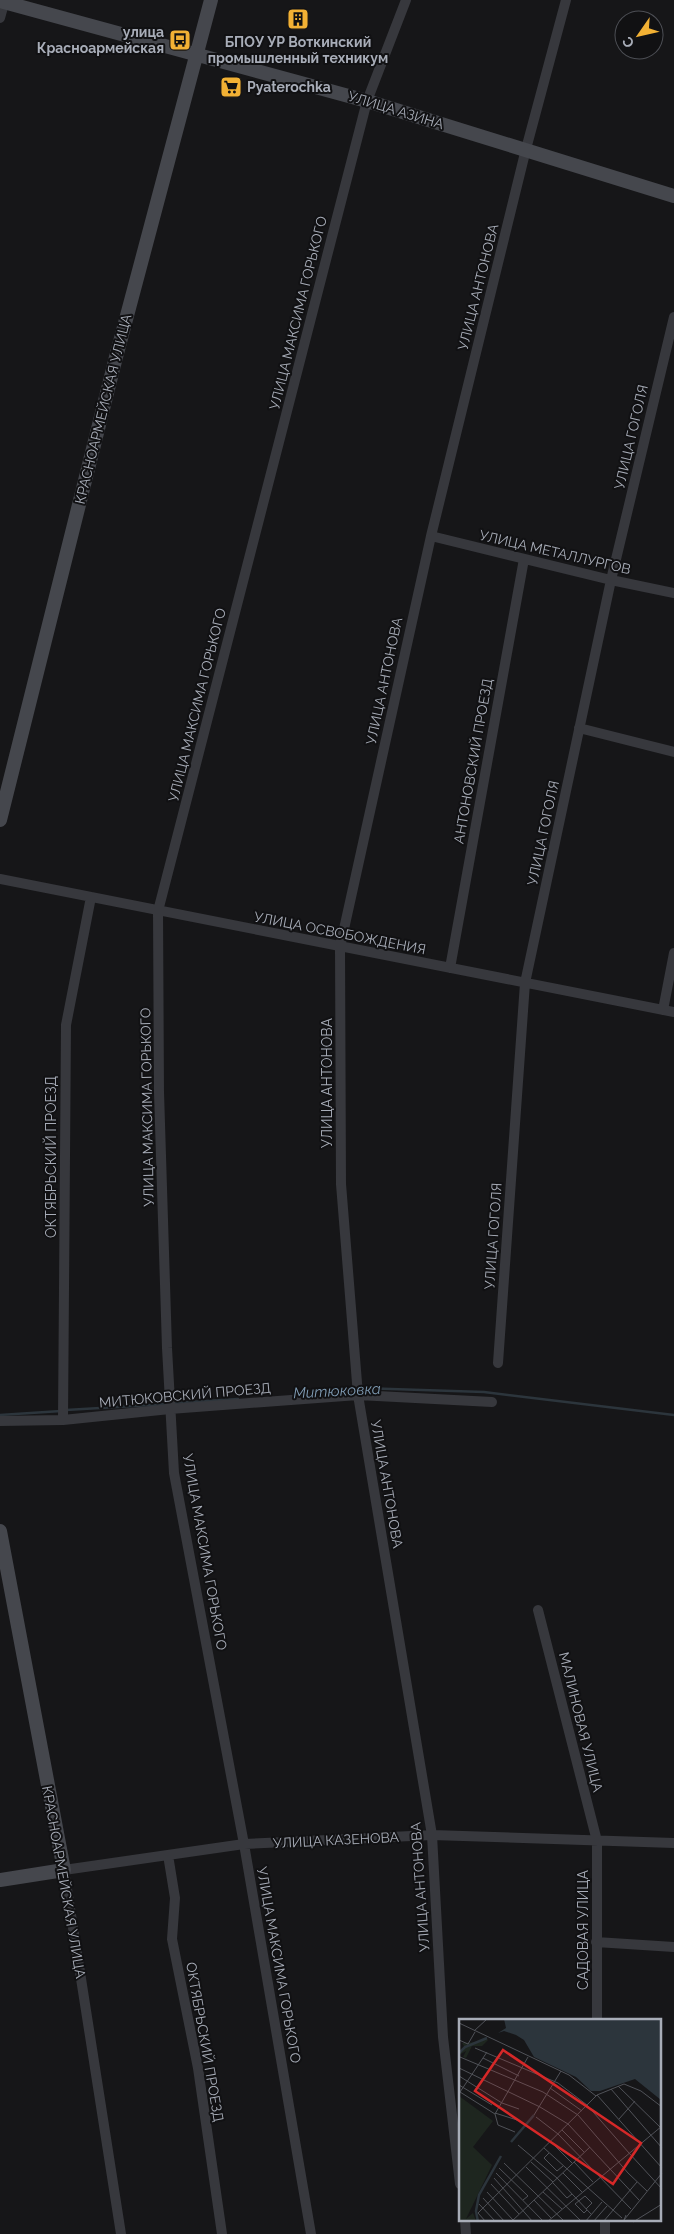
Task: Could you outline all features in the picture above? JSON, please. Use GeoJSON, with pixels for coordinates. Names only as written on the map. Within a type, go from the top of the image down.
{"type":"FeatureCollection","features":[{"type":"Feature","properties":{"kind":"street","name":"КРАСНОАРМЕЙСКАЯ УЛИЦА"},"geometry":{"type":"LineString","coordinates":[[0,820],[114,366],[211,0]]}},
{"type":"Feature","properties":{"kind":"street","name":"УЛИЦА МАКСИМА ГОРЬКОГО"},"geometry":{"type":"LineString","coordinates":[[312,2234],[244,1844],[174,1473],[170,1409],[160,1092],[158,911],[367,101],[406,0]]}},
{"type":"Feature","properties":{"kind":"street","name":"УЛИЦА АНТОНОВА"},"geometry":{"type":"LineString","coordinates":[[459,2175],[443,2036],[432,1835],[358,1395],[341,1184],[340,947],[430,536],[526,149],[566,0]]}},
{"type":"Feature","properties":{"kind":"street","name":"УЛИЦА АЗИНА"},"geometry":{"type":"LineString","coordinates":[[3,1],[367,101],[674,196]]}},
{"type":"Feature","properties":{"kind":"street"},"geometry":{"type":"LineString","coordinates":[[0,18],[3,1]]}},
{"type":"Feature","properties":{"kind":"street","name":"УЛИЦА ГОГОЛЯ"},"geometry":{"type":"LineString","coordinates":[[498,1363],[525,983],[611,580],[674,317]]}},
{"type":"Feature","properties":{"kind":"street","name":"УЛИЦА МЕТАЛЛУРГОВ"},"geometry":{"type":"LineString","coordinates":[[430,536],[611,580],[674,592]]}},
{"type":"Feature","properties":{"kind":"street","name":"АНТОНОВСКИЙ ПРОЕЗД"},"geometry":{"type":"LineString","coordinates":[[450,968],[524,559]]}},
{"type":"Feature","properties":{"kind":"street"},"geometry":{"type":"LineString","coordinates":[[579,728],[674,752]]}},
{"type":"Feature","properties":{"kind":"street","name":"УЛИЦА ОСВОБОЖДЕНИЯ"},"geometry":{"type":"LineString","coordinates":[[0,879],[674,1012]]}},
{"type":"Feature","properties":{"kind":"street","name":"ОКТЯБРЬСКИЙ ПРОЕЗД"},"geometry":{"type":"LineString","coordinates":[[63,1420],[66,1025],[91,897]]}},
{"type":"Feature","properties":{"kind":"street"},"geometry":{"type":"LineString","coordinates":[[663,1010],[674,953]]}},
{"type":"Feature","properties":{"kind":"street","name":"МИТЮКОВСКИЙ ПРОЕЗД"},"geometry":{"type":"LineString","coordinates":[[0,1421],[63,1420],[170,1409],[358,1395],[492,1402]]}},
{"type":"Feature","properties":{"kind":"street","name":"КРАСНОАРМЕЙСКАЯ УЛИЦА"},"geometry":{"type":"LineString","coordinates":[[0,1530],[64,1870],[121,2234]]}},
{"type":"Feature","properties":{"kind":"street","name":"МАЛИНОВАЯ УЛИЦА"},"geometry":{"type":"LineString","coordinates":[[538,1610],[597,1841]]}},
{"type":"Feature","properties":{"kind":"street","name":"УЛИЦА КАЗЕНОВА"},"geometry":{"type":"LineString","coordinates":[[0,1880],[244,1844],[432,1835],[674,1843]]}},
{"type":"Feature","properties":{"kind":"street","name":"САДОВАЯ УЛИЦА"},"geometry":{"type":"LineString","coordinates":[[597,1841],[597,2019]]}},
{"type":"Feature","properties":{"kind":"street","name":"ОКТЯБРЬСКИЙ ПРОЕЗД"},"geometry":{"type":"LineString","coordinates":[[168,1855],[174,1898],[172,1939],[198,2068],[222,2234]]}},
{"type":"Feature","properties":{"kind":"street"},"geometry":{"type":"LineString","coordinates":[[596,1942],[674,1948]]}},
{"type":"Feature","properties":{"kind":"waterway","name":"Митюковка"},"geometry":{"type":"LineString","coordinates":[[360,1388],[484,1392],[674,1415]]}},
{"type":"Feature","properties":{"kind":"waterway","name":"Митюковка"},"geometry":{"type":"LineString","coordinates":[[303,1394],[355,1389]]}},
{"type":"Feature","properties":{"kind":"waterway","name":"Митюковка"},"geometry":{"type":"LineString","coordinates":[[174,1403],[238,1399]]}},
{"type":"Feature","properties":{"kind":"waterway","name":"Митюковка"},"geometry":{"type":"LineString","coordinates":[[66,1410],[168,1404]]}},
{"type":"Feature","properties":{"kind":"waterway","name":"Митюковка"},"geometry":{"type":"LineString","coordinates":[[0,1415],[61,1411]]}},
{"type":"Feature","properties":{"kind":"place","name":"БПОУ УР Воткинский промышленный техникум"},"geometry":{"type":"Point","coordinates":[298,19]}},
{"type":"Feature","properties":{"kind":"place","name":"улица Красноармейская"},"geometry":{"type":"Point","coordinates":[180,40]}},
{"type":"Feature","properties":{"kind":"place","name":"Pyaterochka"},"geometry":{"type":"Point","coordinates":[231,87]}}]}
